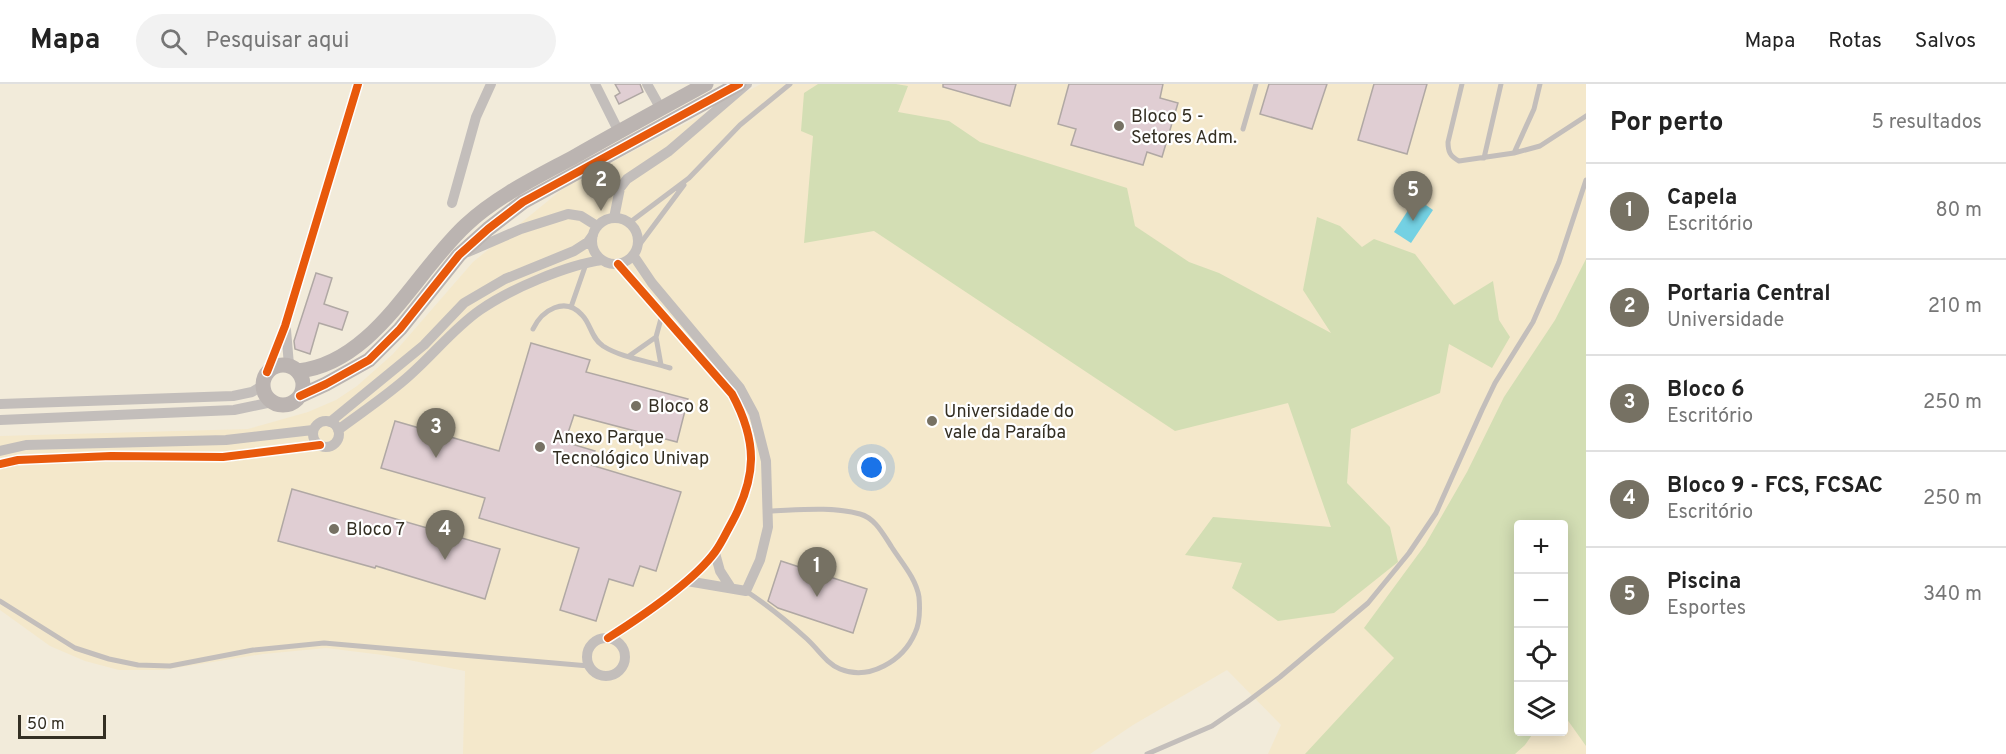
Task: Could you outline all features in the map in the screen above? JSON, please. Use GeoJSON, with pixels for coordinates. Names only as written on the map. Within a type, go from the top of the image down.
{"type":"FeatureCollection","features":[{"type":"Feature","properties":{"kind":"street"},"geometry":{"type":"LineString","coordinates":[[358,84],[285,326],[265,379],[267,398],[272,402],[284,405],[295,401],[300,396],[369,360],[400,329],[459,255],[488,229],[519,195],[619,132],[706,84]]}},
{"type":"Feature","properties":{"kind":"street"},"geometry":{"type":"LineString","coordinates":[[452,203],[476,117],[491,84]]}},
{"type":"Feature","properties":{"kind":"street"},"geometry":{"type":"LineString","coordinates":[[595,84],[619,132]]}},
{"type":"Feature","properties":{"kind":"street"},"geometry":{"type":"LineString","coordinates":[[647,84],[661,109]]}},
{"type":"Feature","properties":{"kind":"street"},"geometry":{"type":"LineString","coordinates":[[0,404],[233,396],[252,392],[277,365],[309,370],[331,362],[350,352],[374,333],[436,255],[467,224],[519,195],[739,84]]}},
{"type":"Feature","properties":{"kind":"street"},"geometry":{"type":"LineString","coordinates":[[614,218],[620,188],[627,179],[669,151],[747,84]]}},
{"type":"Feature","properties":{"kind":"street"},"geometry":{"type":"LineString","coordinates":[[459,255],[521,229],[568,214],[581,216],[595,231],[593,249],[602,260]]}},
{"type":"Feature","properties":{"kind":"street"},"geometry":{"type":"LineString","coordinates":[[334,426],[424,345],[464,303],[505,279],[574,251],[588,242],[595,231],[608,219],[614,218],[629,223],[637,235],[635,251],[652,283],[748,400],[766,461],[769,512],[765,542],[746,591],[687,581]]}},
{"type":"Feature","properties":{"kind":"street"},"geometry":{"type":"LineString","coordinates":[[334,426],[408,377],[480,310],[527,285],[558,272],[602,260],[618,264],[625,262],[635,251]]}},
{"type":"Feature","properties":{"kind":"street"},"geometry":{"type":"LineString","coordinates":[[618,264],[732,394],[744,419],[750,449],[751,476],[744,502],[715,553],[687,581],[608,638],[596,640],[588,649],[589,666],[599,675],[612,675],[618,672],[625,661],[623,648],[628,625]]}},
{"type":"Feature","properties":{"kind":"street"},"geometry":{"type":"LineString","coordinates":[[285,326],[293,368],[303,384],[300,396]]}},
{"type":"Feature","properties":{"kind":"street"},"geometry":{"type":"LineString","coordinates":[[0,420],[234,410],[272,402]]}},
{"type":"Feature","properties":{"kind":"street"},"geometry":{"type":"LineString","coordinates":[[0,451],[26,445],[226,440],[313,430],[322,422],[334,426]]}},
{"type":"Feature","properties":{"kind":"street"},"geometry":{"type":"LineString","coordinates":[[0,464],[18,460],[111,456],[223,457],[324,446],[332,444],[337,438],[334,426]]}},
{"type":"Feature","properties":{"kind":"street"},"geometry":{"type":"LineString","coordinates":[[313,430],[314,438],[320,445]]}},
{"type":"Feature","properties":{"kind":"street"},"geometry":{"type":"LineString","coordinates":[[715,553],[720,571],[731,588]]}},
{"type":"Feature","properties":{"kind":"street"},"geometry":{"type":"LineString","coordinates":[[608,638],[619,643],[623,648]]}},
{"type":"Feature","properties":{"kind":"lane"},"geometry":{"type":"LineString","coordinates":[[635,251],[689,178],[740,125],[790,84]]}},
{"type":"Feature","properties":{"kind":"lane"},"geometry":{"type":"LineString","coordinates":[[1243,129],[1256,84]]}},
{"type":"Feature","properties":{"kind":"lane"},"geometry":{"type":"LineString","coordinates":[[1462,84],[1448,142],[1451,156],[1459,160],[1514,153],[1540,146],[1586,116]]}},
{"type":"Feature","properties":{"kind":"lane"},"geometry":{"type":"LineString","coordinates":[[1484,158],[1501,84]]}},
{"type":"Feature","properties":{"kind":"lane"},"geometry":{"type":"LineString","coordinates":[[1514,153],[1534,109],[1540,84]]}},
{"type":"Feature","properties":{"kind":"lane"},"geometry":{"type":"LineString","coordinates":[[629,223],[689,178]]}},
{"type":"Feature","properties":{"kind":"lane"},"geometry":{"type":"LineString","coordinates":[[1147,754],[1212,726],[1280,677],[1368,603],[1409,552],[1436,513],[1495,383],[1533,322],[1558,262],[1586,180]]}},
{"type":"Feature","properties":{"kind":"lane"},"geometry":{"type":"LineString","coordinates":[[571,307],[586,263]]}},
{"type":"Feature","properties":{"kind":"lane"},"geometry":{"type":"LineString","coordinates":[[533,329],[543,314],[550,309],[560,306],[571,307],[582,315],[600,344],[629,356],[670,368]]}},
{"type":"Feature","properties":{"kind":"lane"},"geometry":{"type":"LineString","coordinates":[[661,365],[656,337],[663,314]]}},
{"type":"Feature","properties":{"kind":"lane"},"geometry":{"type":"LineString","coordinates":[[629,356],[656,337]]}},
{"type":"Feature","properties":{"kind":"lane"},"geometry":{"type":"LineString","coordinates":[[746,591],[808,640],[830,664],[854,673],[874,670],[887,664],[897,657],[915,633],[919,607],[915,584],[871,520],[861,514],[838,511],[769,512]]}},
{"type":"Feature","properties":{"kind":"lane"},"geometry":{"type":"LineString","coordinates":[[0,601],[75,648],[109,659],[138,664],[170,666],[254,650],[324,643],[589,666]]}},
{"type":"Feature","properties":{"kind":"shaded area","name":"Universidade do vale da Paraíba"},"geometry":{"type":"Polygon","coordinates":[[[761,84],[1586,84],[1586,754],[1268,754],[1281,725],[1227,670],[1133,725],[1090,754],[463,754],[465,671],[383,655],[326,648],[263,654],[163,670],[119,670],[85,661],[50,646],[0,610],[0,436],[248,429],[308,412],[336,400],[357,386],[393,354],[473,262],[565,187],[761,84]]]}},
{"type":"Feature","properties":{"kind":"green space"},"geometry":{"type":"Polygon","coordinates":[[[818,84],[908,86],[898,112],[949,121],[980,142],[1127,188],[1135,226],[1189,262],[1219,273],[1331,333],[1303,290],[1317,217],[1340,226],[1362,247],[1374,239],[1415,254],[1454,305],[1493,281],[1499,320],[1510,337],[1492,368],[1449,344],[1440,393],[1351,429],[1347,483],[1390,527],[1398,562],[1334,613],[1278,621],[1232,588],[1242,563],[1185,555],[1213,517],[1331,527],[1288,403],[1175,431],[874,231],[804,243],[813,136],[801,131],[804,93],[818,84]]]}},
{"type":"Feature","properties":{"kind":"green space"},"geometry":{"type":"Polygon","coordinates":[[[1586,259],[1586,746],[1568,721],[1568,520],[1514,520],[1514,736],[1531,736],[1525,745],[1515,754],[1305,754],[1394,658],[1364,628],[1425,545],[1467,472],[1504,397],[1555,320],[1586,259]]]}},
{"type":"Feature","properties":{"kind":"water"},"geometry":{"type":"Polygon","coordinates":[[[1416,198],[1433,210],[1411,243],[1394,232],[1416,198]]]}},
{"type":"Feature","properties":{"kind":"building"},"geometry":{"type":"Polygon","coordinates":[[[615,84],[640,84],[643,92],[619,104],[615,96],[620,93],[615,84]]]}},
{"type":"Feature","properties":{"kind":"building"},"geometry":{"type":"Polygon","coordinates":[[[943,84],[1016,84],[1010,106],[943,87],[943,84]]]}},
{"type":"Feature","properties":{"kind":"building","name":"Bloco 5 - Setores Adm."},"geometry":{"type":"Polygon","coordinates":[[[1069,84],[1163,84],[1160,98],[1178,103],[1162,157],[1147,152],[1143,165],[1071,145],[1076,129],[1058,124],[1069,84]]]}},
{"type":"Feature","properties":{"kind":"building"},"geometry":{"type":"Polygon","coordinates":[[[1269,84],[1327,84],[1312,129],[1260,114],[1269,84]]]}},
{"type":"Feature","properties":{"kind":"building"},"geometry":{"type":"Polygon","coordinates":[[[1374,84],[1427,84],[1407,154],[1358,140],[1374,84]]]}},
{"type":"Feature","properties":{"kind":"building"},"geometry":{"type":"Polygon","coordinates":[[[316,273],[332,278],[324,304],[348,312],[342,330],[319,323],[310,354],[295,349],[294,341],[316,273]]]}},
{"type":"Feature","properties":{"kind":"building"},"geometry":{"type":"Polygon","coordinates":[[[531,343],[590,360],[586,372],[688,399],[677,442],[574,415],[565,442],[595,451],[591,465],[681,492],[656,571],[640,566],[633,586],[609,579],[596,621],[560,610],[579,548],[479,518],[485,498],[381,468],[395,421],[499,451],[531,343]]]}},
{"type":"Feature","properties":{"kind":"building"},"geometry":{"type":"Polygon","coordinates":[[[292,489],[500,549],[485,599],[376,566],[375,568],[278,541],[292,489]]]}},
{"type":"Feature","properties":{"kind":"building"},"geometry":{"type":"Polygon","coordinates":[[[781,561],[867,589],[853,633],[778,608],[768,601],[781,561]]]}},
{"type":"Feature","properties":{"kind":"cycle path"},"geometry":{"type":"LineString","coordinates":[[267,372],[285,326],[358,84]]}},
{"type":"Feature","properties":{"kind":"cycle path"},"geometry":{"type":"LineString","coordinates":[[300,396],[369,360],[400,329],[459,255],[523,202],[739,84]]}},
{"type":"Feature","properties":{"kind":"cycle path"},"geometry":{"type":"LineString","coordinates":[[608,638],[680,587],[715,552],[740,507],[750,475],[751,459],[746,428],[732,394],[618,264]]}},
{"type":"Feature","properties":{"kind":"cycle path"},"geometry":{"type":"LineString","coordinates":[[0,464],[18,460],[111,456],[223,457],[320,445]]}},
{"type":"Feature","properties":{"kind":"place","name":"Bloco 5 - Setores Adm."},"geometry":{"type":"Point","coordinates":[1119,126]}},
{"type":"Feature","properties":{"kind":"place","name":"Portaria Central"},"geometry":{"type":"Point","coordinates":[601,211]}},
{"type":"Feature","properties":{"kind":"place","name":"Piscina"},"geometry":{"type":"Point","coordinates":[1413,221]}},
{"type":"Feature","properties":{"kind":"place","name":"Bloco 8"},"geometry":{"type":"Point","coordinates":[636,406]}},
{"type":"Feature","properties":{"kind":"place","name":"Universidade do vale da Paraíba"},"geometry":{"type":"Point","coordinates":[932,421]}},
{"type":"Feature","properties":{"kind":"place","name":"Anexo Parque Tecnológico Univap"},"geometry":{"type":"Point","coordinates":[540,447]}},
{"type":"Feature","properties":{"kind":"place","name":"Bloco 6"},"geometry":{"type":"Point","coordinates":[436,458]}},
{"type":"Feature","properties":{"kind":"place","name":"Bloco 7"},"geometry":{"type":"Point","coordinates":[334,529]}},
{"type":"Feature","properties":{"kind":"place","name":"Bloco 9 - FCS, FCSAC"},"geometry":{"type":"Point","coordinates":[445,560]}},
{"type":"Feature","properties":{"kind":"place","name":"Capela"},"geometry":{"type":"Point","coordinates":[817,597]}}]}
